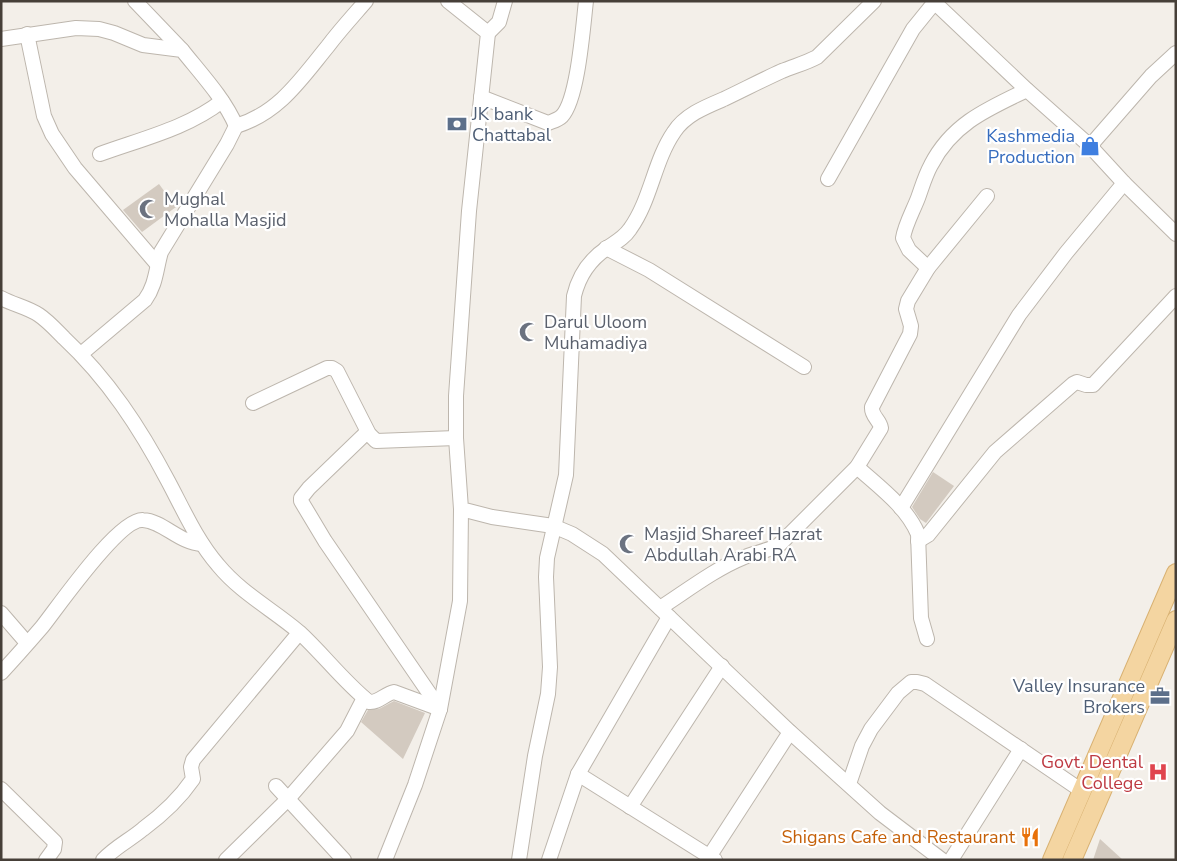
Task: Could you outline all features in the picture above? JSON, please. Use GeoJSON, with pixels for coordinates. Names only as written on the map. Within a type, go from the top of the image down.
{"type":"FeatureCollection","features":[{"type":"Feature","properties":{"kind":"main road"},"geometry":{"type":"LineString","coordinates":[[1052,860],[1176,573]]}},
{"type":"Feature","properties":{"kind":"main road"},"geometry":{"type":"LineString","coordinates":[[1072,860],[1176,620]]}},
{"type":"Feature","properties":{"kind":"street"},"geometry":{"type":"LineString","coordinates":[[81,354],[145,300],[151,292],[156,278],[157,264],[167,239],[228,144],[236,126],[222,101],[182,50],[134,1]]}},
{"type":"Feature","properties":{"kind":"street"},"geometry":{"type":"LineString","coordinates":[[236,126],[264,114],[282,100],[366,1]]}},
{"type":"Feature","properties":{"kind":"street"},"geometry":{"type":"LineString","coordinates":[[448,1],[488,33]]}},
{"type":"Feature","properties":{"kind":"street"},"geometry":{"type":"LineString","coordinates":[[385,860],[415,786],[440,710],[460,601],[461,509],[456,438],[456,396],[469,212],[488,33],[499,22],[505,1]]}},
{"type":"Feature","properties":{"kind":"street"},"geometry":{"type":"LineString","coordinates":[[481,97],[548,123],[562,116],[575,84],[586,1]]}},
{"type":"Feature","properties":{"kind":"street"},"geometry":{"type":"LineString","coordinates":[[519,860],[534,764],[548,694],[550,667],[546,526],[566,475],[574,296],[577,283],[593,258],[620,240],[637,219],[667,144],[683,121],[698,111],[817,57],[874,1]]}},
{"type":"Feature","properties":{"kind":"street"},"geometry":{"type":"LineString","coordinates":[[828,179],[914,30],[934,2],[1026,90],[1090,146],[1124,183],[1176,234]]}},
{"type":"Feature","properties":{"kind":"street"},"geometry":{"type":"LineString","coordinates":[[1,39],[76,28],[99,29],[114,33],[143,46],[182,50]]}},
{"type":"Feature","properties":{"kind":"street"},"geometry":{"type":"LineString","coordinates":[[27,34],[44,116],[52,134],[75,168],[157,264]]}},
{"type":"Feature","properties":{"kind":"street"},"geometry":{"type":"LineString","coordinates":[[1090,146],[1151,76],[1176,53]]}},
{"type":"Feature","properties":{"kind":"street"},"geometry":{"type":"LineString","coordinates":[[928,268],[908,250],[903,238],[931,166],[941,149],[955,132],[968,121],[1026,90]]}},
{"type":"Feature","properties":{"kind":"street"},"geometry":{"type":"LineString","coordinates":[[100,154],[178,126],[210,111],[222,101]]}},
{"type":"Feature","properties":{"kind":"street"},"geometry":{"type":"LineString","coordinates":[[901,508],[1020,315],[1066,252],[1124,183]]}},
{"type":"Feature","properties":{"kind":"street"},"geometry":{"type":"LineString","coordinates":[[549,860],[578,774],[665,612],[729,564],[779,545],[857,467],[880,431],[881,425],[872,410],[872,404],[910,334],[907,305],[928,268],[987,196]]}},
{"type":"Feature","properties":{"kind":"street"},"geometry":{"type":"LineString","coordinates":[[606,248],[649,270],[804,367]]}},
{"type":"Feature","properties":{"kind":"street"},"geometry":{"type":"LineString","coordinates":[[918,541],[928,535],[995,452],[1074,383],[1079,382],[1090,386],[1093,385],[1176,296]]}},
{"type":"Feature","properties":{"kind":"street"},"geometry":{"type":"LineString","coordinates":[[1,298],[41,316],[81,354],[131,417],[149,446],[202,544],[217,565],[240,589],[271,610],[299,633],[369,702],[394,692],[440,710]]}},
{"type":"Feature","properties":{"kind":"street"},"geometry":{"type":"LineString","coordinates":[[253,403],[327,368],[332,368],[337,371],[369,434],[376,441],[456,438]]}},
{"type":"Feature","properties":{"kind":"street"},"geometry":{"type":"LineString","coordinates":[[369,434],[364,435],[322,474],[308,488],[301,501],[345,571],[440,710]]}},
{"type":"Feature","properties":{"kind":"street"},"geometry":{"type":"LineString","coordinates":[[857,467],[901,508],[914,525],[918,541],[921,618],[927,639]]}},
{"type":"Feature","properties":{"kind":"street"},"geometry":{"type":"LineString","coordinates":[[461,509],[492,517],[546,526],[577,537],[603,554],[790,732],[880,813],[942,860]]}},
{"type":"Feature","properties":{"kind":"street"},"geometry":{"type":"LineString","coordinates":[[1,673],[28,643],[107,544],[133,522],[141,519],[150,521],[188,542],[202,544]]}},
{"type":"Feature","properties":{"kind":"street"},"geometry":{"type":"LineString","coordinates":[[1,613],[28,643]]}},
{"type":"Feature","properties":{"kind":"street"},"geometry":{"type":"LineString","coordinates":[[102,860],[112,850],[143,830],[182,794],[193,779],[191,767],[193,760],[299,633]]}},
{"type":"Feature","properties":{"kind":"street"},"geometry":{"type":"LineString","coordinates":[[630,806],[722,666]]}},
{"type":"Feature","properties":{"kind":"street"},"geometry":{"type":"LineString","coordinates":[[849,784],[862,746],[871,729],[898,693],[912,682],[917,682],[925,684],[1082,791]]}},
{"type":"Feature","properties":{"kind":"street"},"geometry":{"type":"LineString","coordinates":[[226,860],[288,799],[347,731],[364,698]]}},
{"type":"Feature","properties":{"kind":"street"},"geometry":{"type":"LineString","coordinates":[[578,774],[710,858],[790,732]]}},
{"type":"Feature","properties":{"kind":"street"},"geometry":{"type":"LineString","coordinates":[[951,860],[1021,748]]}},
{"type":"Feature","properties":{"kind":"street"},"geometry":{"type":"LineString","coordinates":[[276,786],[344,860]]}},
{"type":"Feature","properties":{"kind":"street"},"geometry":{"type":"LineString","coordinates":[[1,789],[55,842],[54,849],[46,860]]}},
{"type":"Feature","properties":{"kind":"building","name":"Mughal Mohalla Masjid"},"geometry":{"type":"Polygon","coordinates":[[[159,184],[176,207],[142,232],[123,210],[159,184]]]}},
{"type":"Feature","properties":{"kind":"building"},"geometry":{"type":"Polygon","coordinates":[[[933,472],[954,486],[926,523],[920,519],[912,507],[933,472]]]}},
{"type":"Feature","properties":{"kind":"building"},"geometry":{"type":"Polygon","coordinates":[[[394,701],[425,713],[403,759],[361,722],[368,710],[379,709],[394,701]]]}},
{"type":"Feature","properties":{"kind":"building"},"geometry":{"type":"Polygon","coordinates":[[[1100,839],[1123,860],[1093,860],[1100,839]]]}},
{"type":"Feature","properties":{"kind":"place","name":"JK bank Chattabal"},"geometry":{"type":"Point","coordinates":[457,124]}},
{"type":"Feature","properties":{"kind":"place","name":"Kashmedia Production"},"geometry":{"type":"Point","coordinates":[1090,146]}},
{"type":"Feature","properties":{"kind":"place","name":"Mughal Mohalla Masjid"},"geometry":{"type":"Point","coordinates":[149,209]}},
{"type":"Feature","properties":{"kind":"place","name":"Darul Uloom Muhamadiya"},"geometry":{"type":"Point","coordinates":[529,332]}},
{"type":"Feature","properties":{"kind":"place","name":"Masjid Shareef Hazrat Abdullah Arabi RA"},"geometry":{"type":"Point","coordinates":[629,544]}},
{"type":"Feature","properties":{"kind":"place","name":"Valley Insurance Brokers"},"geometry":{"type":"Point","coordinates":[1160,696]}},
{"type":"Feature","properties":{"kind":"place","name":"Govt. Dental College"},"geometry":{"type":"Point","coordinates":[1158,772]}},
{"type":"Feature","properties":{"kind":"place","name":"Shigans Cafe and Restaurant"},"geometry":{"type":"Point","coordinates":[1030,837]}}]}
